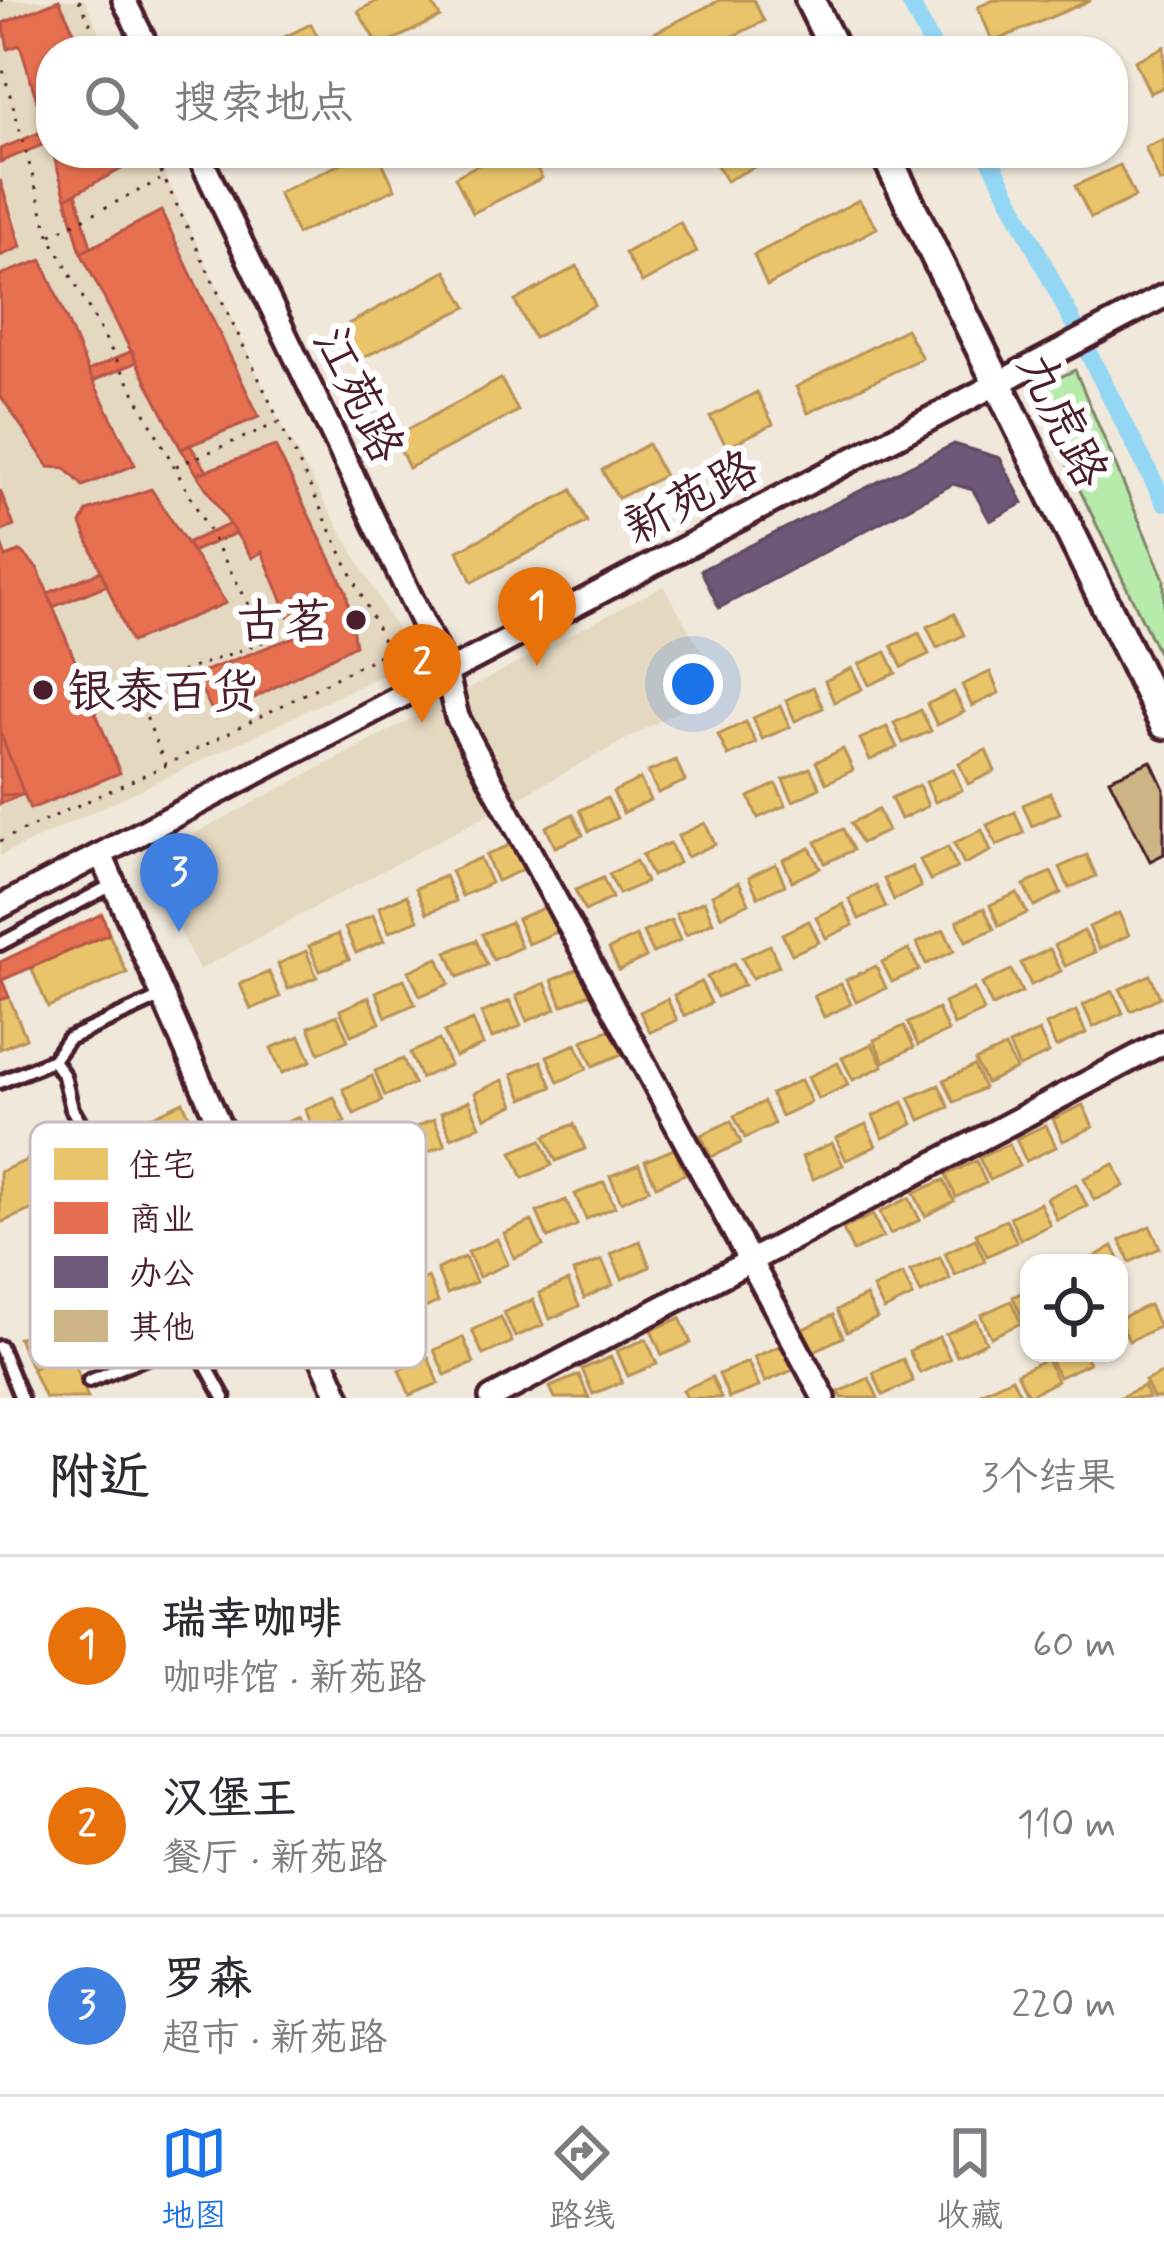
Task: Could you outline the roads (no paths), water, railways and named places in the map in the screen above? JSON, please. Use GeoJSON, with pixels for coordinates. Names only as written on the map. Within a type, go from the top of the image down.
{"type":"FeatureCollection","features":[{"type":"Feature","properties":{"kind":"street"},"geometry":{"type":"LineString","coordinates":[[124,0],[142,36]]}},
{"type":"Feature","properties":{"kind":"street"},"geometry":{"type":"LineString","coordinates":[[810,0],[828,36]]}},
{"type":"Feature","properties":{"kind":"street","name":"江苑路"},"geometry":{"type":"LineString","coordinates":[[205,168],[446,671],[457,717],[824,1398]]}},
{"type":"Feature","properties":{"kind":"street","name":"九虎路"},"geometry":{"type":"LineString","coordinates":[[891,168],[1164,724]]}},
{"type":"Feature","properties":{"kind":"street","name":"新苑路"},"geometry":{"type":"LineString","coordinates":[[0,907],[1164,296]]}},
{"type":"Feature","properties":{"kind":"street"},"geometry":{"type":"LineString","coordinates":[[101,855],[218,1122]]}},
{"type":"Feature","properties":{"kind":"street"},"geometry":{"type":"LineString","coordinates":[[491,1398],[1164,1042]]}},
{"type":"Feature","properties":{"kind":"street"},"geometry":{"type":"LineString","coordinates":[[326,1368],[339,1398]]}},
{"type":"Feature","properties":{"kind":"lane"},"geometry":{"type":"LineString","coordinates":[[0,944],[114,884]]}},
{"type":"Feature","properties":{"kind":"lane"},"geometry":{"type":"LineString","coordinates":[[0,1082],[53,1060],[68,1039],[163,996]]}},
{"type":"Feature","properties":{"kind":"lane"},"geometry":{"type":"LineString","coordinates":[[53,1060],[64,1076],[79,1122]]}},
{"type":"Feature","properties":{"kind":"lane"},"geometry":{"type":"LineString","coordinates":[[0,1346],[21,1398]]}},
{"type":"Feature","properties":{"kind":"lane"},"geometry":{"type":"LineString","coordinates":[[89,1382],[122,1368]]}},
{"type":"Feature","properties":{"kind":"lane"},"geometry":{"type":"LineString","coordinates":[[208,1368],[224,1398]]}},
{"type":"Feature","properties":{"kind":"waterway"},"geometry":{"type":"LineString","coordinates":[[909,0],[927,36]]}},
{"type":"Feature","properties":{"kind":"waterway"},"geometry":{"type":"LineString","coordinates":[[995,168],[1164,502]]}},
{"type":"Feature","properties":{"kind":"place","name":"古茗"},"geometry":{"type":"Point","coordinates":[356,620]}},
{"type":"Feature","properties":{"kind":"place","name":"瑞幸咖啡"},"geometry":{"type":"Point","coordinates":[537,666]}},
{"type":"Feature","properties":{"kind":"place","name":"银泰百货"},"geometry":{"type":"Point","coordinates":[43,690]}},
{"type":"Feature","properties":{"kind":"place","name":"汉堡王"},"geometry":{"type":"Point","coordinates":[422,723]}},
{"type":"Feature","properties":{"kind":"place","name":"罗森"},"geometry":{"type":"Point","coordinates":[179,932]}}]}
